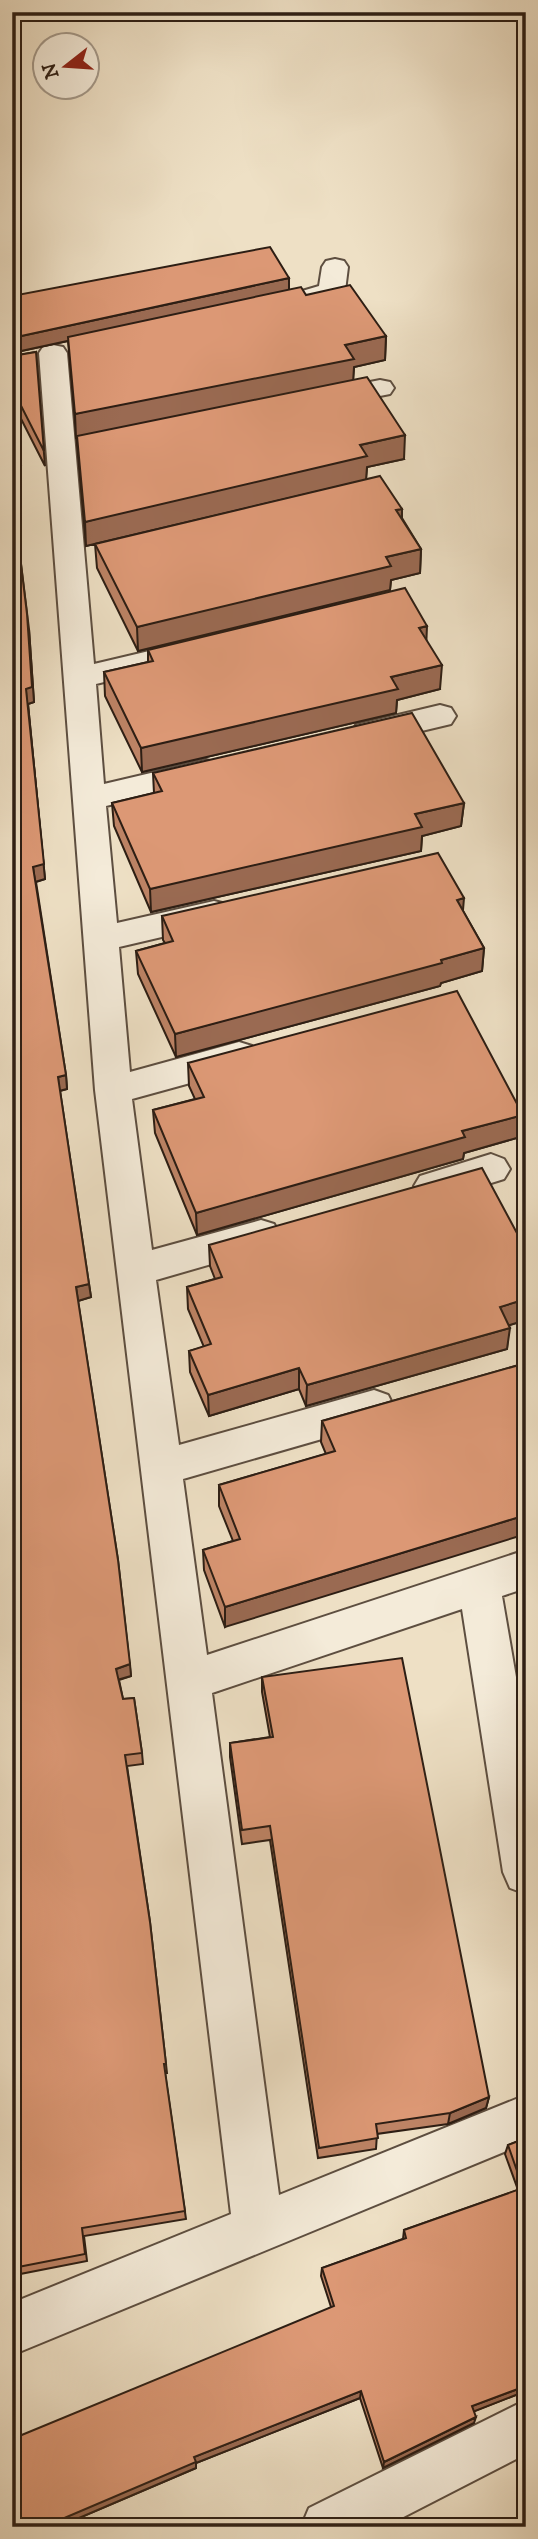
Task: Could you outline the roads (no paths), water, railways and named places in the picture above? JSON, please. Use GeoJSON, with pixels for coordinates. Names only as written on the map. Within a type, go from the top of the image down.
{"type":"FeatureCollection","features":[{"type":"Feature","properties":{"kind":"street"},"geometry":{"type":"LineString","coordinates":[[265,309],[332,291],[335,267]]}},
{"type":"Feature","properties":{"kind":"street"},"geometry":{"type":"LineString","coordinates":[[52,354],[74,449],[83,558],[79,678],[113,1090],[258,2228]]}},
{"type":"Feature","properties":{"kind":"street"},"geometry":{"type":"LineString","coordinates":[[300,404],[380,388]]}},
{"type":"Feature","properties":{"kind":"street"},"geometry":{"type":"LineString","coordinates":[[79,678],[226,642]]}},
{"type":"Feature","properties":{"kind":"street"},"geometry":{"type":"LineString","coordinates":[[332,741],[440,716]]}},
{"type":"Feature","properties":{"kind":"street"},"geometry":{"type":"LineString","coordinates":[[89,799],[237,764]]}},
{"type":"Feature","properties":{"kind":"street"},"geometry":{"type":"LineString","coordinates":[[100,939],[247,905]]}},
{"type":"Feature","properties":{"kind":"street"},"geometry":{"type":"LineString","coordinates":[[113,1090],[274,1047]]}},
{"type":"Feature","properties":{"kind":"street"},"geometry":{"type":"LineString","coordinates":[[398,1196],[491,1169]]}},
{"type":"Feature","properties":{"kind":"street"},"geometry":{"type":"LineString","coordinates":[[135,1270],[293,1225]]}},
{"type":"Feature","properties":{"kind":"street"},"geometry":{"type":"LineString","coordinates":[[160,1468],[412,1396]]}},
{"type":"Feature","properties":{"kind":"street"},"geometry":{"type":"LineString","coordinates":[[187,1681],[526,1569]]}},
{"type":"Feature","properties":{"kind":"street"},"geometry":{"type":"LineString","coordinates":[[479,1584],[526,1872]]}},
{"type":"Feature","properties":{"kind":"street"},"geometry":{"type":"LineString","coordinates":[[12,2329],[526,2119]]}},
{"type":"Feature","properties":{"kind":"street"},"geometry":{"type":"LineString","coordinates":[[328,2527],[526,2426]]}}]}
